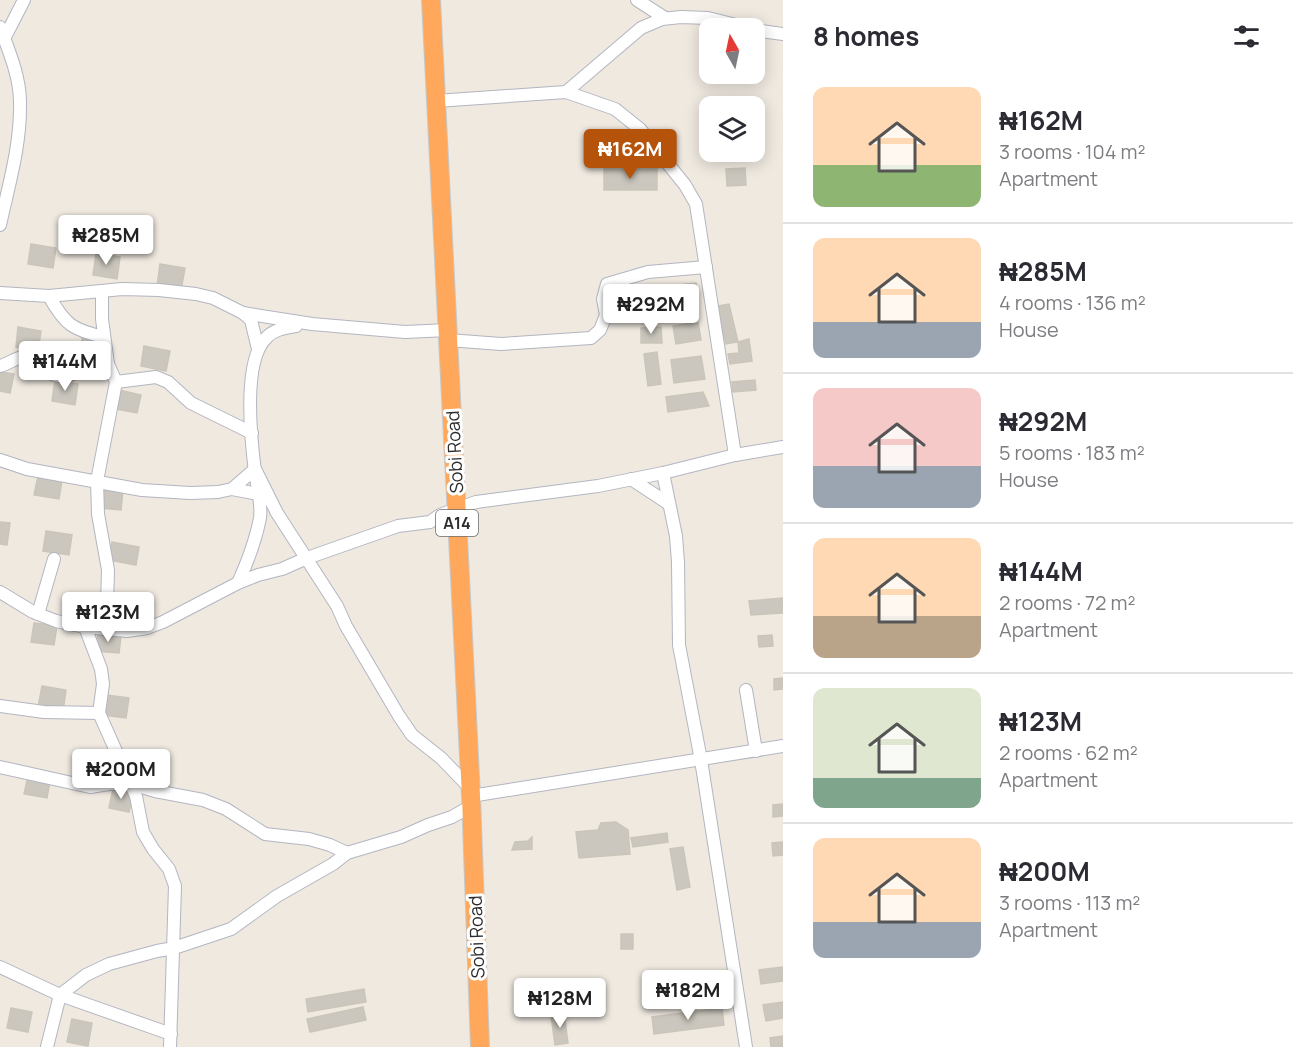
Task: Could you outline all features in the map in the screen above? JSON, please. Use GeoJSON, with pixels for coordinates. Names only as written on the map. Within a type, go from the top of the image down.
{"type":"FeatureCollection","features":[{"type":"Feature","properties":{"kind":"highway","name":"Sobi Road"},"geometry":{"type":"LineString","coordinates":[[431,0],[471,804],[480,1047]]}},
{"type":"Feature","properties":{"kind":"street"},"geometry":{"type":"LineString","coordinates":[[0,225],[18,144],[21,100],[14,66],[2,33],[24,0]]}},
{"type":"Feature","properties":{"kind":"street"},"geometry":{"type":"LineString","coordinates":[[637,0],[665,18]]}},
{"type":"Feature","properties":{"kind":"street"},"geometry":{"type":"LineString","coordinates":[[566,92],[641,28],[665,18],[708,18]]}},
{"type":"Feature","properties":{"kind":"street"},"geometry":{"type":"LineString","coordinates":[[765,32],[783,34]]}},
{"type":"Feature","properties":{"kind":"street"},"geometry":{"type":"LineString","coordinates":[[436,101],[566,92],[615,110],[640,129],[685,185],[696,204],[735,455]]}},
{"type":"Feature","properties":{"kind":"street"},"geometry":{"type":"LineString","coordinates":[[243,313],[312,324],[448,335],[501,345],[591,338],[600,330],[606,315],[603,299],[607,285],[648,272],[706,267]]}},
{"type":"Feature","properties":{"kind":"street"},"geometry":{"type":"LineString","coordinates":[[0,294],[49,296],[122,290],[159,290],[196,294],[213,298],[243,313],[251,320],[258,349]]}},
{"type":"Feature","properties":{"kind":"street"},"geometry":{"type":"LineString","coordinates":[[100,628],[107,605],[108,570],[98,514],[97,481],[116,382],[108,364],[102,292]]}},
{"type":"Feature","properties":{"kind":"street"},"geometry":{"type":"LineString","coordinates":[[49,296],[69,326],[104,337]]}},
{"type":"Feature","properties":{"kind":"street"},"geometry":{"type":"LineString","coordinates":[[237,583],[245,567],[260,517],[250,385],[258,349],[273,332],[282,328],[312,324]]}},
{"type":"Feature","properties":{"kind":"street"},"geometry":{"type":"LineString","coordinates":[[0,366],[10,364],[17,358],[26,357],[37,361],[47,372],[61,377],[79,373],[89,367],[108,364]]}},
{"type":"Feature","properties":{"kind":"street"},"geometry":{"type":"LineString","coordinates":[[116,382],[156,377],[168,382],[191,403],[252,433]]}},
{"type":"Feature","properties":{"kind":"street"},"geometry":{"type":"LineString","coordinates":[[231,422],[242,418],[251,406]]}},
{"type":"Feature","properties":{"kind":"street"},"geometry":{"type":"LineString","coordinates":[[0,592],[38,614],[56,621],[85,627],[127,631],[155,625],[237,583],[282,569],[306,558],[398,526],[430,522],[457,507],[476,502],[598,486],[735,455],[783,447]]}},
{"type":"Feature","properties":{"kind":"street"},"geometry":{"type":"LineString","coordinates":[[0,460],[27,469],[142,490],[190,493],[232,489],[258,494]]}},
{"type":"Feature","properties":{"kind":"street"},"geometry":{"type":"LineString","coordinates":[[232,489],[255,469]]}},
{"type":"Feature","properties":{"kind":"street"},"geometry":{"type":"LineString","coordinates":[[255,469],[277,513],[337,606],[385,694],[412,735],[441,759],[471,804]]}},
{"type":"Feature","properties":{"kind":"street"},"geometry":{"type":"LineString","coordinates":[[663,473],[676,536],[679,645],[701,760],[746,1047]]}},
{"type":"Feature","properties":{"kind":"street"},"geometry":{"type":"LineString","coordinates":[[631,479],[669,504]]}},
{"type":"Feature","properties":{"kind":"street"},"geometry":{"type":"LineString","coordinates":[[38,614],[54,559]]}},
{"type":"Feature","properties":{"kind":"street"},"geometry":{"type":"LineString","coordinates":[[85,627],[101,669],[103,684],[99,713],[136,796],[143,832],[169,869],[176,886],[170,1047]]}},
{"type":"Feature","properties":{"kind":"street"},"geometry":{"type":"LineString","coordinates":[[746,690],[756,751]]}},
{"type":"Feature","properties":{"kind":"street"},"geometry":{"type":"LineString","coordinates":[[0,706],[44,712],[99,713]]}},
{"type":"Feature","properties":{"kind":"street"},"geometry":{"type":"LineString","coordinates":[[47,1047],[60,995],[86,975],[110,964],[174,948],[231,929],[277,896],[333,864],[347,853],[400,837],[452,817],[471,804],[783,746]]}},
{"type":"Feature","properties":{"kind":"street"},"geometry":{"type":"LineString","coordinates":[[0,767],[90,787],[131,784],[203,800],[226,809],[265,834],[309,839],[347,853]]}},
{"type":"Feature","properties":{"kind":"street"},"geometry":{"type":"LineString","coordinates":[[0,967],[60,995],[171,1034]]}},
{"type":"Feature","properties":{"kind":"building"},"geometry":{"type":"Polygon","coordinates":[[[745,168],[746,185],[727,186],[726,169],[745,168]]]}},
{"type":"Feature","properties":{"kind":"building"},"geometry":{"type":"Polygon","coordinates":[[[604,169],[657,169],[657,190],[604,190],[604,169]]]}},
{"type":"Feature","properties":{"kind":"building"},"geometry":{"type":"Polygon","coordinates":[[[31,244],[56,248],[53,268],[28,264],[31,244]]]}},
{"type":"Feature","properties":{"kind":"building"},"geometry":{"type":"Polygon","coordinates":[[[96,253],[120,257],[117,279],[93,275],[96,253]]]}},
{"type":"Feature","properties":{"kind":"building"},"geometry":{"type":"Polygon","coordinates":[[[160,264],[185,268],[181,290],[157,286],[160,264]]]}},
{"type":"Feature","properties":{"kind":"building"},"geometry":{"type":"Polygon","coordinates":[[[696,283],[698,302],[643,308],[641,289],[696,283]]]}},
{"type":"Feature","properties":{"kind":"building"},"geometry":{"type":"Polygon","coordinates":[[[729,304],[738,342],[726,344],[717,306],[729,304]]]}},
{"type":"Feature","properties":{"kind":"building"},"geometry":{"type":"Polygon","coordinates":[[[698,322],[701,340],[676,344],[673,326],[698,322]]]}},
{"type":"Feature","properties":{"kind":"building"},"geometry":{"type":"Polygon","coordinates":[[[18,327],[41,331],[38,350],[16,347],[18,327]]]}},
{"type":"Feature","properties":{"kind":"building"},"geometry":{"type":"Polygon","coordinates":[[[661,327],[662,343],[641,343],[641,328],[661,327]]]}},
{"type":"Feature","properties":{"kind":"building"},"geometry":{"type":"Polygon","coordinates":[[[82,338],[105,341],[103,359],[80,356],[82,338]]]}},
{"type":"Feature","properties":{"kind":"building"},"geometry":{"type":"Polygon","coordinates":[[[749,339],[752,361],[730,364],[728,354],[739,353],[738,342],[749,339]]]}},
{"type":"Feature","properties":{"kind":"building"},"geometry":{"type":"Polygon","coordinates":[[[144,346],[170,351],[166,371],[141,366],[144,346]]]}},
{"type":"Feature","properties":{"kind":"building"},"geometry":{"type":"Polygon","coordinates":[[[657,352],[661,384],[648,386],[644,354],[657,352]]]}},
{"type":"Feature","properties":{"kind":"building"},"geometry":{"type":"Polygon","coordinates":[[[701,356],[705,379],[674,383],[671,360],[701,356]]]}},
{"type":"Feature","properties":{"kind":"building"},"geometry":{"type":"Polygon","coordinates":[[[0,372],[14,374],[10,393],[0,391],[0,372]]]}},
{"type":"Feature","properties":{"kind":"building"},"geometry":{"type":"Polygon","coordinates":[[[55,380],[78,384],[75,405],[52,401],[55,380]]]}},
{"type":"Feature","properties":{"kind":"building"},"geometry":{"type":"Polygon","coordinates":[[[755,380],[756,390],[733,392],[732,382],[755,380]]]}},
{"type":"Feature","properties":{"kind":"building"},"geometry":{"type":"Polygon","coordinates":[[[119,390],[141,395],[137,413],[115,409],[119,390]]]}},
{"type":"Feature","properties":{"kind":"building"},"geometry":{"type":"Polygon","coordinates":[[[703,392],[709,406],[668,412],[666,397],[703,392]]]}},
{"type":"Feature","properties":{"kind":"building"},"geometry":{"type":"Polygon","coordinates":[[[38,476],[62,480],[59,499],[34,495],[38,476]]]}},
{"type":"Feature","properties":{"kind":"building"},"geometry":{"type":"Polygon","coordinates":[[[102,488],[123,490],[121,510],[100,508],[102,488]]]}},
{"type":"Feature","properties":{"kind":"building"},"geometry":{"type":"Polygon","coordinates":[[[0,522],[10,523],[7,545],[0,544],[0,522]]]}},
{"type":"Feature","properties":{"kind":"building"},"geometry":{"type":"Polygon","coordinates":[[[46,531],[72,535],[69,555],[43,551],[46,531]]]}},
{"type":"Feature","properties":{"kind":"building"},"geometry":{"type":"Polygon","coordinates":[[[112,542],[139,547],[136,565],[109,560],[112,542]]]}},
{"type":"Feature","properties":{"kind":"building"},"geometry":{"type":"Polygon","coordinates":[[[783,598],[783,613],[751,615],[749,601],[783,598]]]}},
{"type":"Feature","properties":{"kind":"building"},"geometry":{"type":"Polygon","coordinates":[[[34,623],[57,626],[54,645],[31,642],[34,623]]]}},
{"type":"Feature","properties":{"kind":"building"},"geometry":{"type":"Polygon","coordinates":[[[98,633],[121,636],[119,653],[95,651],[98,633]]]}},
{"type":"Feature","properties":{"kind":"building"},"geometry":{"type":"Polygon","coordinates":[[[772,635],[773,646],[759,647],[758,636],[772,635]]]}},
{"type":"Feature","properties":{"kind":"building"},"geometry":{"type":"Polygon","coordinates":[[[783,678],[783,689],[774,690],[774,679],[783,678]]]}},
{"type":"Feature","properties":{"kind":"building"},"geometry":{"type":"Polygon","coordinates":[[[42,686],[66,690],[63,711],[38,707],[42,686]]]}},
{"type":"Feature","properties":{"kind":"building"},"geometry":{"type":"Polygon","coordinates":[[[106,695],[129,698],[126,718],[103,715],[106,695]]]}},
{"type":"Feature","properties":{"kind":"building"},"geometry":{"type":"Polygon","coordinates":[[[28,776],[50,781],[47,798],[24,794],[28,776]]]}},
{"type":"Feature","properties":{"kind":"building"},"geometry":{"type":"Polygon","coordinates":[[[113,789],[133,793],[129,812],[109,808],[113,789]]]}},
{"type":"Feature","properties":{"kind":"building"},"geometry":{"type":"Polygon","coordinates":[[[783,804],[783,816],[773,817],[773,805],[783,804]]]}},
{"type":"Feature","properties":{"kind":"building"},"geometry":{"type":"Polygon","coordinates":[[[616,822],[628,830],[630,854],[579,858],[576,832],[598,830],[601,823],[616,822]]]}},
{"type":"Feature","properties":{"kind":"building"},"geometry":{"type":"Polygon","coordinates":[[[667,833],[668,842],[633,847],[631,838],[667,833]]]}},
{"type":"Feature","properties":{"kind":"building"},"geometry":{"type":"Polygon","coordinates":[[[532,837],[532,849],[512,850],[515,842],[528,841],[532,837]]]}},
{"type":"Feature","properties":{"kind":"building"},"geometry":{"type":"Polygon","coordinates":[[[783,842],[783,855],[773,856],[772,843],[783,842]]]}},
{"type":"Feature","properties":{"kind":"building"},"geometry":{"type":"Polygon","coordinates":[[[683,847],[690,887],[677,890],[670,849],[683,847]]]}},
{"type":"Feature","properties":{"kind":"building"},"geometry":{"type":"Polygon","coordinates":[[[621,934],[633,934],[633,949],[621,949],[621,934]]]}},
{"type":"Feature","properties":{"kind":"building"},"geometry":{"type":"Polygon","coordinates":[[[783,967],[783,981],[761,984],[759,970],[783,967]]]}},
{"type":"Feature","properties":{"kind":"building"},"geometry":{"type":"Polygon","coordinates":[[[593,988],[595,1001],[526,1010],[524,997],[593,988]]]}},
{"type":"Feature","properties":{"kind":"building"},"geometry":{"type":"Polygon","coordinates":[[[364,989],[366,1002],[308,1012],[306,999],[364,989]]]}},
{"type":"Feature","properties":{"kind":"building"},"geometry":{"type":"Polygon","coordinates":[[[783,1002],[783,1018],[766,1021],[763,1005],[783,1002]]]}},
{"type":"Feature","properties":{"kind":"building"},"geometry":{"type":"Polygon","coordinates":[[[363,1007],[366,1020],[310,1032],[307,1019],[363,1007]]]}},
{"type":"Feature","properties":{"kind":"building"},"geometry":{"type":"Polygon","coordinates":[[[11,1008],[32,1012],[28,1032],[7,1028],[11,1008]]]}},
{"type":"Feature","properties":{"kind":"building"},"geometry":{"type":"Polygon","coordinates":[[[722,1008],[724,1025],[654,1034],[652,1017],[722,1008]]]}},
{"type":"Feature","properties":{"kind":"building"},"geometry":{"type":"Polygon","coordinates":[[[564,1013],[568,1043],[555,1045],[551,1015],[564,1013]]]}},
{"type":"Feature","properties":{"kind":"building"},"geometry":{"type":"Polygon","coordinates":[[[72,1019],[92,1023],[88,1046],[67,1042],[72,1019]]]}},
{"type":"Feature","properties":{"kind":"building"},"geometry":{"type":"Polygon","coordinates":[[[783,1036],[783,1047],[771,1047],[770,1038],[783,1036]]]}}]}
